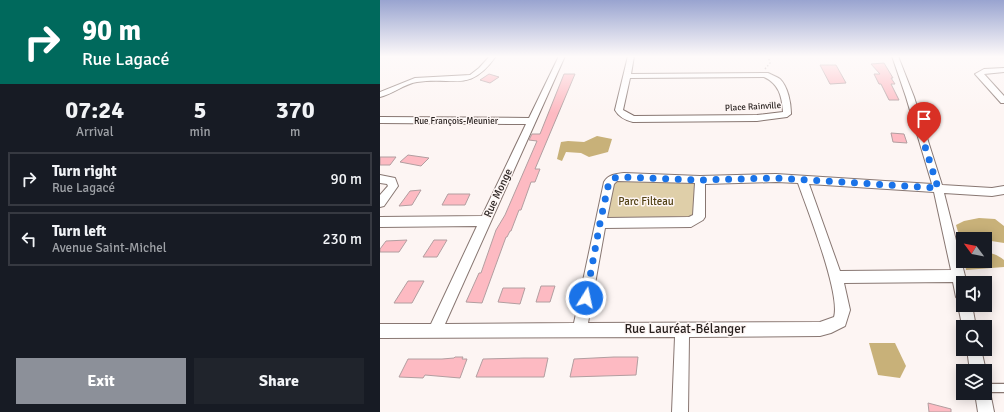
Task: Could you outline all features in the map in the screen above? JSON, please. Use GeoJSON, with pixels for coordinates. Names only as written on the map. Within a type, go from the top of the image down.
{"type":"FeatureCollection","features":[{"type":"Feature","properties":{"kind":"street"},"geometry":{"type":"LineString","coordinates":[[380,95],[416,80],[459,79],[475,75]]}},
{"type":"Feature","properties":{"kind":"street","name":"Rue Monge"},"geometry":{"type":"LineString","coordinates":[[435,330],[484,221],[553,75]]}},
{"type":"Feature","properties":{"kind":"street","name":"Place Rainville"},"geometry":{"type":"LineString","coordinates":[[730,75],[626,76],[619,110],[621,114],[627,118],[633,119],[757,118],[785,116],[787,114],[787,109],[780,86],[777,81],[772,78],[762,75]]}},
{"type":"Feature","properties":{"kind":"street"},"geometry":{"type":"LineString","coordinates":[[903,75],[938,188],[959,276]]}},
{"type":"Feature","properties":{"kind":"street"},"geometry":{"type":"LineString","coordinates":[[980,75],[1004,101]]}},
{"type":"Feature","properties":{"kind":"street","name":"Rue François-Meunier"},"geometry":{"type":"LineString","coordinates":[[380,120],[532,121]]}},
{"type":"Feature","properties":{"kind":"street"},"geometry":{"type":"LineString","coordinates":[[580,329],[609,182],[614,178],[624,177],[700,180],[776,178],[992,192],[1004,190]]}},
{"type":"Feature","properties":{"kind":"street"},"geometry":{"type":"LineString","coordinates":[[380,179],[391,181],[393,186],[380,203]]}},
{"type":"Feature","properties":{"kind":"street"},"geometry":{"type":"LineString","coordinates":[[600,223],[691,222],[699,217],[700,180]]}},
{"type":"Feature","properties":{"kind":"street","name":"Rue Lauréat-Bélanger"},"geometry":{"type":"LineString","coordinates":[[380,331],[820,328],[831,326],[840,321],[843,310],[836,277],[802,180]]}},
{"type":"Feature","properties":{"kind":"street"},"geometry":{"type":"LineString","coordinates":[[380,222],[484,221]]}},
{"type":"Feature","properties":{"kind":"street"},"geometry":{"type":"LineString","coordinates":[[836,277],[956,276]]}},
{"type":"Feature","properties":{"kind":"street"},"geometry":{"type":"LineString","coordinates":[[680,412],[682,329]]}},
{"type":"Feature","properties":{"kind":"street"},"geometry":{"type":"LineString","coordinates":[[984,400],[986,412]]}},
{"type":"Feature","properties":{"kind":"lane"},"geometry":{"type":"LineString","coordinates":[[992,388],[1004,388]]}},
{"type":"Feature","properties":{"kind":"green space","name":"Parc Filteau"},"geometry":{"type":"Polygon","coordinates":[[[614,178],[700,180],[699,217],[600,223],[614,178]]]}},
{"type":"Feature","properties":{"kind":"shaded area"},"geometry":{"type":"Polygon","coordinates":[[[597,136],[612,139],[608,152],[589,157],[581,153],[566,152],[562,161],[557,159],[561,142],[584,142],[597,136]]]}},
{"type":"Feature","properties":{"kind":"shaded area"},"geometry":{"type":"Polygon","coordinates":[[[979,218],[995,219],[1004,226],[1004,243],[992,241],[992,232],[958,232],[956,225],[964,221],[979,218]]]}},
{"type":"Feature","properties":{"kind":"shaded area"},"geometry":{"type":"Polygon","coordinates":[[[992,253],[1004,260],[1004,267],[992,268],[992,253]]]}},
{"type":"Feature","properties":{"kind":"shaded area"},"geometry":{"type":"Polygon","coordinates":[[[966,268],[991,268],[966,270],[966,268]]]}},
{"type":"Feature","properties":{"kind":"shaded area"},"geometry":{"type":"Polygon","coordinates":[[[869,343],[895,343],[906,366],[900,378],[878,375],[869,343]]]}},
{"type":"Feature","properties":{"kind":"building"},"geometry":{"type":"Polygon","coordinates":[[[487,75],[499,77],[490,83],[480,80],[487,75]]]}},
{"type":"Feature","properties":{"kind":"building"},"geometry":{"type":"Polygon","coordinates":[[[564,75],[574,75],[535,169],[540,169],[535,182],[531,182],[521,210],[519,210],[511,231],[506,237],[482,303],[466,302],[479,273],[481,273],[496,230],[505,215],[537,141],[529,140],[532,134],[540,134],[564,75]]]}},
{"type":"Feature","properties":{"kind":"building"},"geometry":{"type":"Polygon","coordinates":[[[825,75],[842,75],[846,83],[830,84],[825,75]]]}},
{"type":"Feature","properties":{"kind":"building"},"geometry":{"type":"Polygon","coordinates":[[[875,75],[891,75],[893,78],[891,78],[895,84],[891,84],[899,100],[889,100],[881,84],[879,84],[875,75]]]}},
{"type":"Feature","properties":{"kind":"building"},"geometry":{"type":"Polygon","coordinates":[[[891,133],[904,134],[907,143],[893,142],[891,133]]]}},
{"type":"Feature","properties":{"kind":"building"},"geometry":{"type":"Polygon","coordinates":[[[408,155],[429,158],[421,166],[400,162],[408,155]]]}},
{"type":"Feature","properties":{"kind":"building"},"geometry":{"type":"Polygon","coordinates":[[[380,157],[396,157],[390,165],[380,165],[380,157]]]}},
{"type":"Feature","properties":{"kind":"building"},"geometry":{"type":"Polygon","coordinates":[[[421,190],[412,205],[399,206],[410,191],[421,190]]]}},
{"type":"Feature","properties":{"kind":"building"},"geometry":{"type":"Polygon","coordinates":[[[448,194],[470,194],[465,205],[442,205],[448,194]]]}},
{"type":"Feature","properties":{"kind":"building"},"geometry":{"type":"Polygon","coordinates":[[[407,240],[399,252],[380,252],[380,249],[386,241],[407,240]]]}},
{"type":"Feature","properties":{"kind":"building"},"geometry":{"type":"Polygon","coordinates":[[[434,240],[447,240],[437,257],[423,257],[434,240]]]}},
{"type":"Feature","properties":{"kind":"building"},"geometry":{"type":"Polygon","coordinates":[[[408,281],[424,281],[412,303],[394,303],[408,281]]]}},
{"type":"Feature","properties":{"kind":"building"},"geometry":{"type":"Polygon","coordinates":[[[541,286],[555,286],[550,302],[536,302],[541,286]]]}},
{"type":"Feature","properties":{"kind":"building"},"geometry":{"type":"Polygon","coordinates":[[[503,288],[525,288],[520,304],[498,302],[503,288]]]}},
{"type":"Feature","properties":{"kind":"building"},"geometry":{"type":"Polygon","coordinates":[[[463,357],[462,359],[467,359],[460,378],[425,375],[423,378],[399,377],[408,359],[442,359],[463,357]]]}},
{"type":"Feature","properties":{"kind":"building"},"geometry":{"type":"Polygon","coordinates":[[[638,357],[636,375],[570,377],[574,359],[638,357]]]}},
{"type":"Feature","properties":{"kind":"building"},"geometry":{"type":"Polygon","coordinates":[[[548,358],[544,377],[476,377],[483,359],[548,358]]]}},
{"type":"Feature","properties":{"kind":"building"},"geometry":{"type":"Polygon","coordinates":[[[928,403],[951,409],[951,412],[929,412],[928,403]]]}},
{"type":"Feature","properties":{"kind":"route"},"geometry":{"type":"LineString","coordinates":[[586,298],[609,182],[614,178],[624,177],[700,180],[776,178],[869,185],[938,188],[924,143]]}}]}
